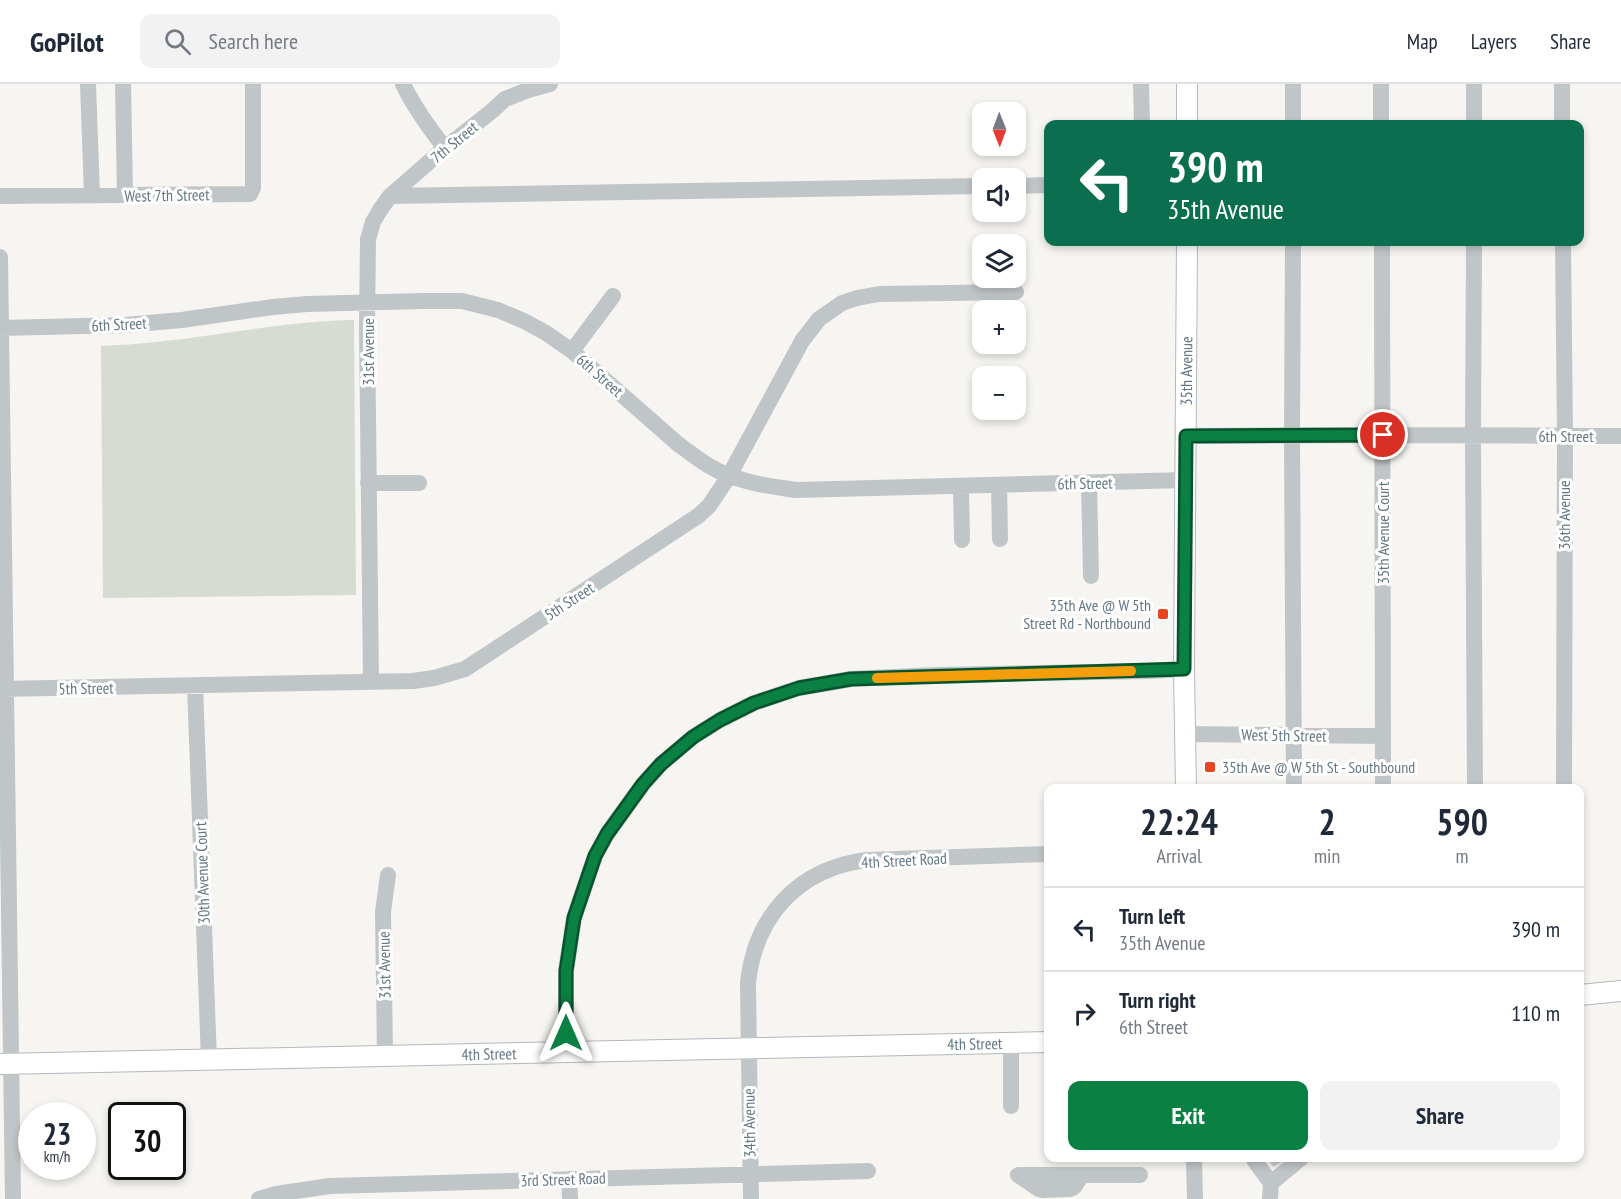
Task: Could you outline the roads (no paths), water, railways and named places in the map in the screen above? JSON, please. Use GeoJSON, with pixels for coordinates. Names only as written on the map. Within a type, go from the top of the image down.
{"type":"FeatureCollection","features":[{"type":"Feature","properties":{"kind":"main road"},"geometry":{"type":"LineString","coordinates":[[1187,84],[1188,120]]}},
{"type":"Feature","properties":{"kind":"main road","name":"35th Avenue"},"geometry":{"type":"LineString","coordinates":[[1186,784],[1184,669],[1187,246]]}},
{"type":"Feature","properties":{"kind":"main road"},"geometry":{"type":"LineString","coordinates":[[1584,995],[1621,991]]}},
{"type":"Feature","properties":{"kind":"main road","name":"4th Street"},"geometry":{"type":"LineString","coordinates":[[5,1064],[1044,1042]]}},
{"type":"Feature","properties":{"kind":"street"},"geometry":{"type":"LineString","coordinates":[[88,84],[92,195]]}},
{"type":"Feature","properties":{"kind":"street"},"geometry":{"type":"LineString","coordinates":[[123,84],[125,195]]}},
{"type":"Feature","properties":{"kind":"street","name":"West 7th Street"},"geometry":{"type":"LineString","coordinates":[[0,196],[250,194],[253,188],[253,84]]}},
{"type":"Feature","properties":{"kind":"street"},"geometry":{"type":"LineString","coordinates":[[403,84],[411,100],[445,148]]}},
{"type":"Feature","properties":{"kind":"street","name":"7th Street"},"geometry":{"type":"LineString","coordinates":[[373,222],[390,196],[518,89],[550,84]]}},
{"type":"Feature","properties":{"kind":"street"},"geometry":{"type":"LineString","coordinates":[[1141,84],[1142,120]]}},
{"type":"Feature","properties":{"kind":"street"},"geometry":{"type":"LineString","coordinates":[[1293,84],[1293,120]]}},
{"type":"Feature","properties":{"kind":"street"},"geometry":{"type":"LineString","coordinates":[[1381,84],[1381,120]]}},
{"type":"Feature","properties":{"kind":"street"},"geometry":{"type":"LineString","coordinates":[[1474,84],[1474,120]]}},
{"type":"Feature","properties":{"kind":"street"},"geometry":{"type":"LineString","coordinates":[[1562,84],[1562,120]]}},
{"type":"Feature","properties":{"kind":"street"},"geometry":{"type":"LineString","coordinates":[[1026,186],[1044,185]]}},
{"type":"Feature","properties":{"kind":"street"},"geometry":{"type":"LineString","coordinates":[[390,196],[972,186]]}},
{"type":"Feature","properties":{"kind":"street","name":"31st Avenue"},"geometry":{"type":"LineString","coordinates":[[371,682],[368,239],[373,222]]}},
{"type":"Feature","properties":{"kind":"street"},"geometry":{"type":"LineString","coordinates":[[1293,246],[1294,784]]}},
{"type":"Feature","properties":{"kind":"street","name":"35th Avenue Court"},"geometry":{"type":"LineString","coordinates":[[1382,246],[1383,784]]}},
{"type":"Feature","properties":{"kind":"street"},"geometry":{"type":"LineString","coordinates":[[1474,246],[1475,784]]}},
{"type":"Feature","properties":{"kind":"street","name":"36th Avenue"},"geometry":{"type":"LineString","coordinates":[[1563,246],[1564,784]]}},
{"type":"Feature","properties":{"kind":"street"},"geometry":{"type":"LineString","coordinates":[[0,257],[5,1064],[12,1199]]}},
{"type":"Feature","properties":{"kind":"street","name":"5th Street"},"geometry":{"type":"LineString","coordinates":[[3,689],[371,682],[434,678],[465,669],[698,516],[709,506],[729,476],[802,341],[819,319],[843,303],[879,294],[1016,292]]}},
{"type":"Feature","properties":{"kind":"street"},"geometry":{"type":"LineString","coordinates":[[572,351],[613,296]]}},
{"type":"Feature","properties":{"kind":"street","name":"6th Street"},"geometry":{"type":"LineString","coordinates":[[1,328],[125,325],[182,320],[273,307],[368,302],[462,301],[498,310],[546,333],[572,351],[678,444],[696,457],[729,476],[764,486],[796,490],[1186,480]]}},
{"type":"Feature","properties":{"kind":"street","name":"6th Street"},"geometry":{"type":"LineString","coordinates":[[1186,436],[1621,436]]}},
{"type":"Feature","properties":{"kind":"street"},"geometry":{"type":"LineString","coordinates":[[368,483],[419,483]]}},
{"type":"Feature","properties":{"kind":"street"},"geometry":{"type":"LineString","coordinates":[[1089,483],[1091,576]]}},
{"type":"Feature","properties":{"kind":"street"},"geometry":{"type":"LineString","coordinates":[[999,485],[1000,539]]}},
{"type":"Feature","properties":{"kind":"street"},"geometry":{"type":"LineString","coordinates":[[961,486],[963,540]]}},
{"type":"Feature","properties":{"kind":"street"},"geometry":{"type":"LineString","coordinates":[[566,1052],[566,971],[570,939],[574,918],[595,856],[607,834],[643,784],[661,764],[693,737],[754,703],[799,688],[851,679],[1184,669]]}},
{"type":"Feature","properties":{"kind":"street","name":"30th Avenue Court"},"geometry":{"type":"LineString","coordinates":[[195,686],[209,1060]]}},
{"type":"Feature","properties":{"kind":"street","name":"West 5th Street"},"geometry":{"type":"LineString","coordinates":[[1185,734],[1383,736]]}},
{"type":"Feature","properties":{"kind":"street","name":"4th Street Road"},"geometry":{"type":"LineString","coordinates":[[749,1048],[749,966],[757,943],[775,909],[786,896],[809,879],[824,870],[866,860],[1044,854]]}},
{"type":"Feature","properties":{"kind":"street","name":"31st Avenue"},"geometry":{"type":"LineString","coordinates":[[385,1056],[383,912],[388,875]]}},
{"type":"Feature","properties":{"kind":"street"},"geometry":{"type":"LineString","coordinates":[[1011,1042],[1011,1106]]}},
{"type":"Feature","properties":{"kind":"street","name":"34th Avenue"},"geometry":{"type":"LineString","coordinates":[[749,1048],[751,1199]]}},
{"type":"Feature","properties":{"kind":"street"},"geometry":{"type":"LineString","coordinates":[[1194,1162],[1195,1199]]}},
{"type":"Feature","properties":{"kind":"street"},"geometry":{"type":"LineString","coordinates":[[1255,1162],[1271,1191]]}},
{"type":"Feature","properties":{"kind":"street"},"geometry":{"type":"LineString","coordinates":[[1271,1191],[1283,1167],[1292,1162]]}},
{"type":"Feature","properties":{"kind":"street","name":"3rd Street Road"},"geometry":{"type":"LineString","coordinates":[[259,1199],[276,1194],[330,1186],[390,1192],[570,1179],[868,1171]]}},
{"type":"Feature","properties":{"kind":"street"},"geometry":{"type":"LineString","coordinates":[[1016,1172],[1082,1175],[1140,1174]]}},
{"type":"Feature","properties":{"kind":"street"},"geometry":{"type":"LineString","coordinates":[[570,1179],[570,1199]]}},
{"type":"Feature","properties":{"kind":"place","name":"35th Ave @ W 5th Street Rd - Northbound"},"geometry":{"type":"Point","coordinates":[1163,614]}},
{"type":"Feature","properties":{"kind":"place","name":"35th Ave @ W 5th St - Southbound"},"geometry":{"type":"Point","coordinates":[1210,767]}}]}
